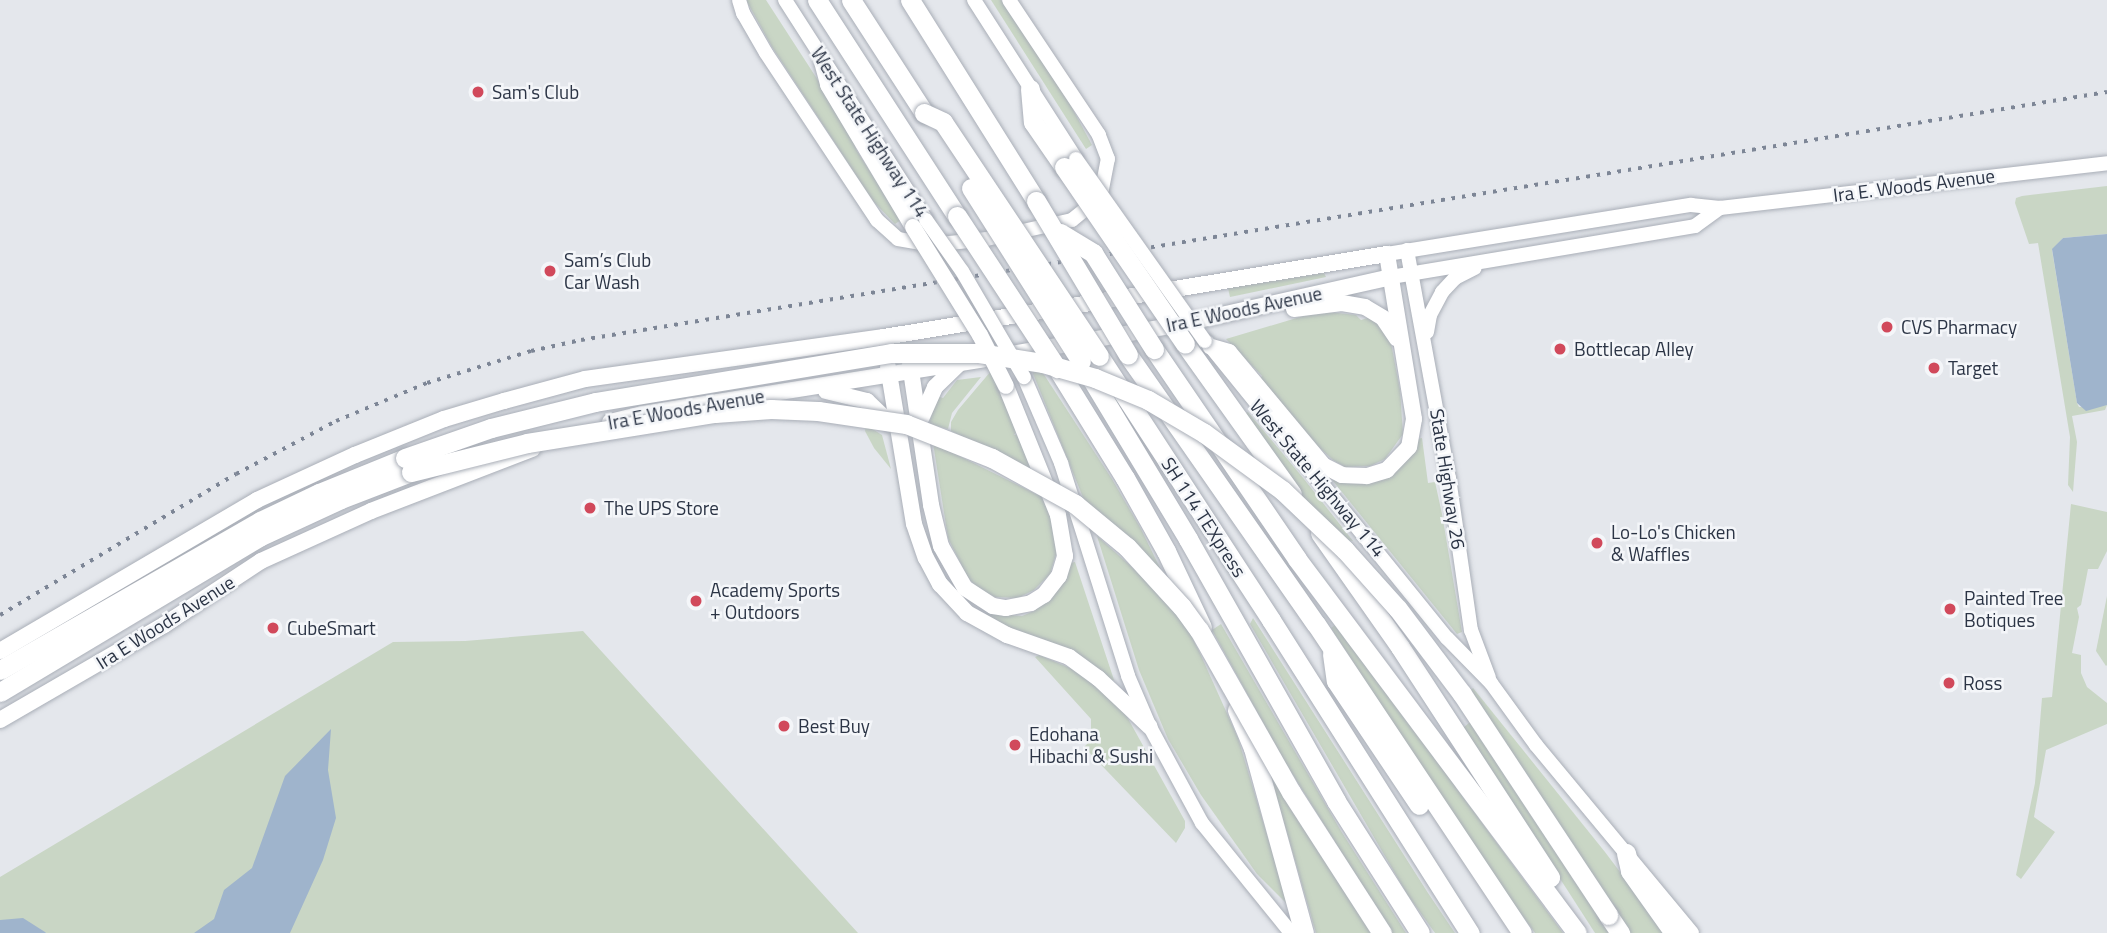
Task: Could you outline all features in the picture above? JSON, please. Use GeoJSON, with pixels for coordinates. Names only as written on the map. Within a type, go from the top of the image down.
{"type":"FeatureCollection","features":[{"type":"Feature","properties":{"kind":"highway"},"geometry":{"type":"LineString","coordinates":[[817,0],[1056,368],[1139,502],[1202,626],[1253,748],[1304,933]]}},
{"type":"Feature","properties":{"kind":"highway"},"geometry":{"type":"LineString","coordinates":[[851,0],[1090,359],[1336,801],[1420,933]]}},
{"type":"Feature","properties":{"kind":"highway"},"geometry":{"type":"LineString","coordinates":[[910,0],[1056,230],[1128,355],[1330,646],[1522,933]]}},
{"type":"Feature","properties":{"kind":"highway"},"geometry":{"type":"LineString","coordinates":[[1030,89],[1033,122],[1070,163],[1185,344],[1400,647],[1573,913],[1578,933]]}},
{"type":"Feature","properties":{"kind":"highway"},"geometry":{"type":"LineString","coordinates":[[1056,230],[1093,253],[1197,416],[1297,559],[1578,933]]}},
{"type":"Feature","properties":{"kind":"highway"},"geometry":{"type":"LineString","coordinates":[[0,692],[259,537],[491,428],[595,402],[891,353],[955,351],[992,355],[1043,363],[1095,378],[1148,400],[1204,433],[1282,490],[1345,550],[1398,609],[1447,674],[1620,933]]}},
{"type":"Feature","properties":{"kind":"highway","name":"SH 114 TEXpress"},"geometry":{"type":"LineString","coordinates":[[1090,359],[1272,620],[1396,821],[1470,933]]}},
{"type":"Feature","properties":{"kind":"highway"},"geometry":{"type":"LineString","coordinates":[[0,670],[260,521],[347,481],[408,465],[527,443],[715,413],[771,409],[841,414],[906,424],[992,458],[1075,504],[1137,557],[1199,630],[1292,792],[1382,933]]}},
{"type":"Feature","properties":{"kind":"highway"},"geometry":{"type":"LineString","coordinates":[[1330,646],[1336,681],[1505,933]]}},
{"type":"Feature","properties":{"kind":"highway"},"geometry":{"type":"LineString","coordinates":[[1626,853],[1630,871],[1674,933]]}},
{"type":"Feature","properties":{"kind":"main road"},"geometry":{"type":"LineString","coordinates":[[739,0],[743,13],[766,53],[877,220],[898,239],[931,245],[987,239],[1072,220],[1084,211],[1102,189],[1108,159],[1105,148],[1009,0]]}},
{"type":"Feature","properties":{"kind":"main road","name":"West State Highway 114"},"geometry":{"type":"LineString","coordinates":[[785,0],[821,58]]}},
{"type":"Feature","properties":{"kind":"main road"},"geometry":{"type":"LineString","coordinates":[[974,0],[1030,89]]}},
{"type":"Feature","properties":{"kind":"main road"},"geometry":{"type":"LineString","coordinates":[[821,58],[828,85],[920,224],[1006,386],[1058,514],[1065,542],[1059,576],[1044,595],[1031,603],[1006,608],[993,606],[965,588],[946,559],[935,526],[905,334]]}},
{"type":"Feature","properties":{"kind":"main road","name":"West State Highway 114"},"geometry":{"type":"LineString","coordinates":[[1070,163],[1208,344],[1447,638],[1491,683],[1536,744],[1692,933]]}},
{"type":"Feature","properties":{"kind":"main road","name":"Ira E. Woods Avenue"},"geometry":{"type":"LineString","coordinates":[[1387,254],[1691,205],[1720,208],[2107,163]]}},
{"type":"Feature","properties":{"kind":"main road","name":"Ira E. Woods Avenue"},"geometry":{"type":"LineString","coordinates":[[1391,277],[1695,226],[1720,208]]}},
{"type":"Feature","properties":{"kind":"main road","name":"West State Highway 114"},"geometry":{"type":"LineString","coordinates":[[920,224],[962,271],[1024,377],[1061,463],[1128,676],[1150,727],[1202,823],[1292,933]]}},
{"type":"Feature","properties":{"kind":"main road","name":"State Highway 26"},"geometry":{"type":"LineString","coordinates":[[1408,250],[1426,343],[1471,630],[1491,683]]}},
{"type":"Feature","properties":{"kind":"main road"},"geometry":{"type":"LineString","coordinates":[[1208,344],[1229,352],[1324,466],[1342,475],[1354,477],[1387,470],[1409,447],[1415,419],[1387,254]]}},
{"type":"Feature","properties":{"kind":"main road","name":"Ira E Woods Avenue"},"geometry":{"type":"LineString","coordinates":[[0,651],[257,500],[355,455],[444,419],[585,379],[905,334],[1387,254]]}},
{"type":"Feature","properties":{"kind":"main road"},"geometry":{"type":"LineString","coordinates":[[1426,343],[1430,314],[1442,292],[1455,278],[1487,261]]}},
{"type":"Feature","properties":{"kind":"main road","name":"Ira E Woods Avenue"},"geometry":{"type":"LineString","coordinates":[[0,720],[153,632],[261,561],[371,511],[597,425],[642,414],[960,364],[1217,316],[1391,277]]}},
{"type":"Feature","properties":{"kind":"main road"},"geometry":{"type":"LineString","coordinates":[[1217,316],[1233,322],[1321,304],[1353,304],[1369,309],[1383,318],[1401,346]]}},
{"type":"Feature","properties":{"kind":"main road"},"geometry":{"type":"LineString","coordinates":[[884,337],[914,524],[926,558],[940,584],[967,613],[1007,635],[1069,657],[1098,678],[1150,727]]}},
{"type":"Feature","properties":{"kind":"main road"},"geometry":{"type":"LineString","coordinates":[[919,423],[935,387],[960,364]]}},
{"type":"Feature","properties":{"kind":"main road"},"geometry":{"type":"LineString","coordinates":[[810,388],[867,401],[898,433]]}},
{"type":"Feature","properties":{"kind":"green space"},"geometry":{"type":"Polygon","coordinates":[[[746,0],[766,0],[847,125],[857,151],[901,220],[895,224],[873,201],[772,47],[746,0]]]}},
{"type":"Feature","properties":{"kind":"green space"},"geometry":{"type":"Polygon","coordinates":[[[991,0],[1001,0],[1071,106],[1092,145],[1086,149],[991,0]]]}},
{"type":"Feature","properties":{"kind":"green space"},"geometry":{"type":"Polygon","coordinates":[[[2107,186],[2107,234],[2063,238],[2052,250],[2077,403],[2079,407],[2107,405],[2105,410],[2072,416],[2077,442],[2073,492],[2068,485],[2070,437],[2038,243],[2029,244],[2015,203],[2016,198],[2022,196],[2107,186]]]}},
{"type":"Feature","properties":{"kind":"green space"},"geometry":{"type":"Polygon","coordinates":[[[1324,273],[1326,277],[1230,297],[1228,288],[1324,273]]]}},
{"type":"Feature","properties":{"kind":"green space"},"geometry":{"type":"Polygon","coordinates":[[[1320,311],[1356,315],[1361,320],[1371,317],[1382,327],[1391,343],[1400,390],[1403,434],[1385,459],[1370,466],[1345,467],[1333,460],[1300,430],[1260,379],[1262,376],[1226,339],[1320,311]]]}},
{"type":"Feature","properties":{"kind":"green space"},"geometry":{"type":"Polygon","coordinates":[[[1041,370],[1112,479],[1163,574],[1086,505],[1032,371],[1041,370]]]}},
{"type":"Feature","properties":{"kind":"green space"},"geometry":{"type":"Polygon","coordinates":[[[991,371],[1018,430],[1014,435],[1022,434],[1035,471],[951,431],[951,422],[958,410],[991,371]]]}},
{"type":"Feature","properties":{"kind":"green space"},"geometry":{"type":"Polygon","coordinates":[[[981,377],[952,413],[948,429],[929,424],[937,396],[943,398],[957,380],[981,377]]]}},
{"type":"Feature","properties":{"kind":"green space"},"geometry":{"type":"Polygon","coordinates":[[[1248,412],[1353,541],[1346,540],[1290,485],[1244,414],[1248,412]]]}},
{"type":"Feature","properties":{"kind":"green space"},"geometry":{"type":"Polygon","coordinates":[[[866,425],[882,435],[891,469],[874,448],[865,431],[866,425]]]}},
{"type":"Feature","properties":{"kind":"green space"},"geometry":{"type":"Polygon","coordinates":[[[1422,438],[1428,483],[1435,482],[1442,514],[1462,632],[1457,634],[1333,481],[1335,478],[1358,482],[1422,438]]]}},
{"type":"Feature","properties":{"kind":"green space"},"geometry":{"type":"Polygon","coordinates":[[[933,443],[1038,495],[1047,495],[1057,551],[1050,574],[1034,590],[1018,598],[995,597],[981,591],[968,578],[948,538],[933,443]]]}},
{"type":"Feature","properties":{"kind":"green space"},"geometry":{"type":"Polygon","coordinates":[[[2071,504],[2107,512],[2107,551],[2098,569],[2088,569],[2081,605],[2077,608],[2079,617],[2072,653],[2081,655],[2081,673],[2087,687],[2107,703],[2107,724],[2046,750],[2034,817],[2055,832],[2021,879],[2016,875],[2035,783],[2042,698],[2052,697],[2071,504]]]}},
{"type":"Feature","properties":{"kind":"green space"},"geometry":{"type":"Polygon","coordinates":[[[1097,536],[1142,576],[1182,618],[1238,738],[1288,905],[1257,874],[1201,795],[1168,739],[1139,670],[1097,536]]]}},
{"type":"Feature","properties":{"kind":"green space"},"geometry":{"type":"Polygon","coordinates":[[[1075,562],[1114,680],[1109,681],[985,616],[986,613],[1022,616],[1034,611],[1059,587],[1070,563],[1075,562]]]}},
{"type":"Feature","properties":{"kind":"green space"},"geometry":{"type":"Polygon","coordinates":[[[2107,596],[2107,665],[2106,666],[2096,651],[2107,596]]]}},
{"type":"Feature","properties":{"kind":"green space"},"geometry":{"type":"Polygon","coordinates":[[[1253,618],[1455,933],[1435,933],[1407,894],[1250,624],[1253,618]]]}},
{"type":"Feature","properties":{"kind":"green space"},"geometry":{"type":"Polygon","coordinates":[[[1221,624],[1341,831],[1406,933],[1392,933],[1283,759],[1212,630],[1221,624]]]}},
{"type":"Feature","properties":{"kind":"green space"},"geometry":{"type":"Polygon","coordinates":[[[1335,625],[1563,933],[1535,933],[1493,876],[1331,628],[1335,625]]]}},
{"type":"Feature","properties":{"kind":"green space"},"geometry":{"type":"Polygon","coordinates":[[[583,631],[858,933],[0,933],[0,877],[393,642],[465,641],[583,631]]]}},
{"type":"Feature","properties":{"kind":"green space"},"geometry":{"type":"Polygon","coordinates":[[[1039,655],[1082,673],[1121,706],[1185,821],[1185,828],[1176,843],[1084,747],[1091,740],[1091,719],[1035,657],[1039,655]]]}},
{"type":"Feature","properties":{"kind":"green space"},"geometry":{"type":"Polygon","coordinates":[[[1473,688],[1605,852],[1666,933],[1629,933],[1470,691],[1473,688]]]}},
{"type":"Feature","properties":{"kind":"green space"},"geometry":{"type":"Polygon","coordinates":[[[1470,722],[1611,933],[1595,933],[1463,728],[1470,722]]]}},
{"type":"Feature","properties":{"kind":"green space"},"geometry":{"type":"Polygon","coordinates":[[[1266,760],[1372,933],[1316,933],[1266,760]]]}},
{"type":"Feature","properties":{"kind":"water"},"geometry":{"type":"Polygon","coordinates":[[[2107,234],[2107,405],[2086,411],[2077,403],[2052,249],[2063,238],[2107,234]]]}},
{"type":"Feature","properties":{"kind":"water"},"geometry":{"type":"Polygon","coordinates":[[[331,729],[328,770],[336,818],[323,860],[290,933],[194,933],[214,919],[224,890],[252,868],[285,776],[331,729]]]}},
{"type":"Feature","properties":{"kind":"water"},"geometry":{"type":"Polygon","coordinates":[[[23,918],[46,933],[0,933],[0,920],[23,918]]]}},
{"type":"Feature","properties":{"kind":"railway"},"geometry":{"type":"LineString","coordinates":[[0,615],[236,474],[336,421],[427,383],[531,351],[581,340],[2107,92]]}},
{"type":"Feature","properties":{"kind":"place","name":"Sam's Club"},"geometry":{"type":"Point","coordinates":[478,92]}},
{"type":"Feature","properties":{"kind":"place","name":"Sam’s Club Car Wash"},"geometry":{"type":"Point","coordinates":[550,271]}},
{"type":"Feature","properties":{"kind":"place","name":"CVS Pharmacy"},"geometry":{"type":"Point","coordinates":[1887,327]}},
{"type":"Feature","properties":{"kind":"place","name":"Bottlecap Alley"},"geometry":{"type":"Point","coordinates":[1560,349]}},
{"type":"Feature","properties":{"kind":"place","name":"Target"},"geometry":{"type":"Point","coordinates":[1934,368]}},
{"type":"Feature","properties":{"kind":"place","name":"The UPS Store"},"geometry":{"type":"Point","coordinates":[590,508]}},
{"type":"Feature","properties":{"kind":"place","name":"Lo-Lo's Chicken & Waffles"},"geometry":{"type":"Point","coordinates":[1597,543]}},
{"type":"Feature","properties":{"kind":"place","name":"Academy Sports + Outdoors"},"geometry":{"type":"Point","coordinates":[696,601]}},
{"type":"Feature","properties":{"kind":"place","name":"Painted Tree Botiques"},"geometry":{"type":"Point","coordinates":[1950,609]}},
{"type":"Feature","properties":{"kind":"place","name":"CubeSmart"},"geometry":{"type":"Point","coordinates":[273,628]}},
{"type":"Feature","properties":{"kind":"place","name":"Ross"},"geometry":{"type":"Point","coordinates":[1949,683]}},
{"type":"Feature","properties":{"kind":"place","name":"Best Buy"},"geometry":{"type":"Point","coordinates":[784,726]}},
{"type":"Feature","properties":{"kind":"place","name":"Edohana Hibachi & Sushi"},"geometry":{"type":"Point","coordinates":[1015,745]}}]}
